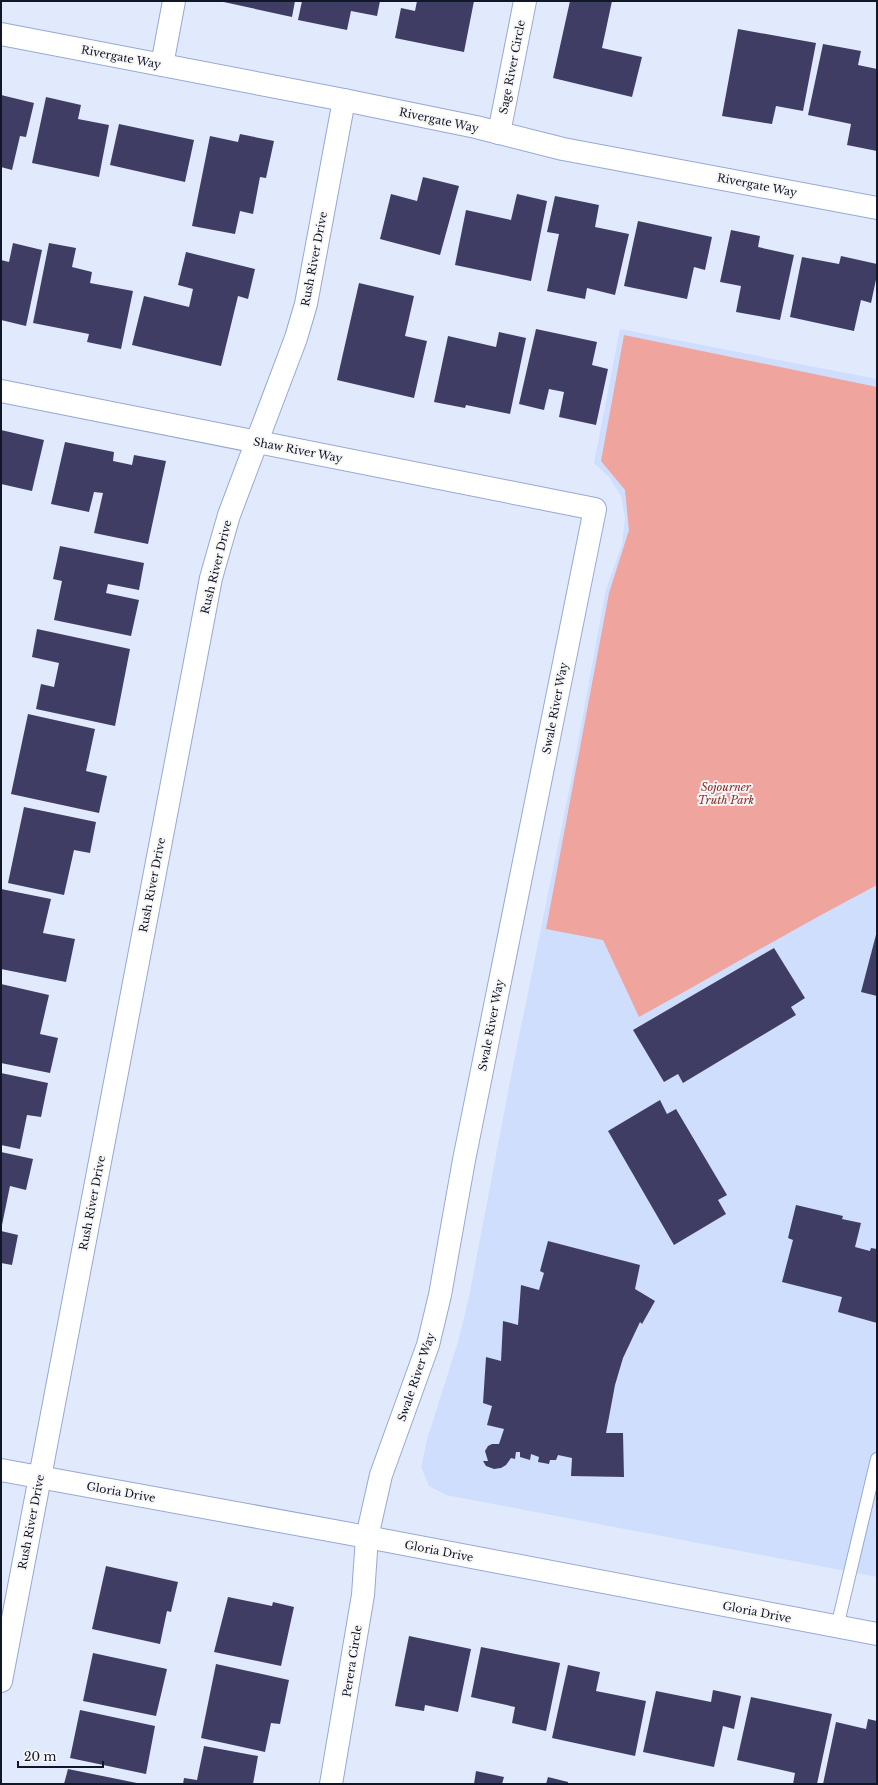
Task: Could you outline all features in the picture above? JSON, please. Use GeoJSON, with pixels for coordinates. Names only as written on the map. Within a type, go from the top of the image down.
{"type":"FeatureCollection","features":[{"type":"Feature","properties":{"kind":"street"},"geometry":{"type":"LineString","coordinates":[[162,65],[174,1]]}},
{"type":"Feature","properties":{"kind":"street","name":"Sage River Circle"},"geometry":{"type":"LineString","coordinates":[[499,133],[525,1]]}},
{"type":"Feature","properties":{"kind":"street","name":"Rivergate Way"},"geometry":{"type":"LineString","coordinates":[[1,34],[476,127],[563,149],[877,208]]}},
{"type":"Feature","properties":{"kind":"street","name":"Rush River Drive"},"geometry":{"type":"LineString","coordinates":[[1,1681],[211,578],[229,516],[296,338],[306,304],[344,100]]}},
{"type":"Feature","properties":{"kind":"street","name":"Shaw River Way"},"geometry":{"type":"LineString","coordinates":[[1,391],[595,509]]}},
{"type":"Feature","properties":{"kind":"street","name":"Swale River Way"},"geometry":{"type":"LineString","coordinates":[[368,1537],[381,1475],[428,1345],[440,1294],[464,1160],[595,509]]}},
{"type":"Feature","properties":{"kind":"street","name":"Gloria Drive"},"geometry":{"type":"LineString","coordinates":[[1,1470],[368,1537],[877,1634]]}},
{"type":"Feature","properties":{"kind":"street","name":"Perera Circle"},"geometry":{"type":"LineString","coordinates":[[331,1784],[363,1595],[368,1537]]}},
{"type":"Feature","properties":{"kind":"lane"},"geometry":{"type":"LineString","coordinates":[[837,1627],[877,1459]]}},
{"type":"Feature","properties":{"kind":"shaded area"},"geometry":{"type":"Polygon","coordinates":[[[620,329],[877,379],[877,1577],[446,1495],[429,1486],[421,1467],[428,1436],[458,1342],[469,1297],[512,1071],[570,786],[606,589],[622,545],[625,518],[621,496],[610,478],[594,463],[620,329]]]}},
{"type":"Feature","properties":{"kind":"green space","name":"Sojourner Truth Park"},"geometry":{"type":"Polygon","coordinates":[[[624,335],[877,387],[877,885],[639,1017],[603,940],[546,929],[609,593],[629,530],[625,490],[601,461],[624,335]]]}},
{"type":"Feature","properties":{"kind":"building"},"geometry":{"type":"Polygon","coordinates":[[[219,1],[295,1],[292,17],[219,1]]]}},
{"type":"Feature","properties":{"kind":"building"},"geometry":{"type":"Polygon","coordinates":[[[302,1],[380,1],[377,16],[351,11],[347,30],[298,20],[302,1]]]}},
{"type":"Feature","properties":{"kind":"building"},"geometry":{"type":"Polygon","coordinates":[[[417,1],[474,1],[464,52],[395,38],[401,8],[415,11],[417,1]]]}},
{"type":"Feature","properties":{"kind":"building"},"geometry":{"type":"Polygon","coordinates":[[[570,1],[612,1],[602,48],[642,57],[632,97],[553,78],[570,1]]]}},
{"type":"Feature","properties":{"kind":"building"},"geometry":{"type":"Polygon","coordinates":[[[738,29],[816,43],[803,111],[776,106],[772,124],[722,116],[738,29]]]}},
{"type":"Feature","properties":{"kind":"building"},"geometry":{"type":"Polygon","coordinates":[[[823,44],[861,51],[858,65],[877,69],[877,151],[847,145],[851,124],[808,115],[823,44]]]}},
{"type":"Feature","properties":{"kind":"building"},"geometry":{"type":"Polygon","coordinates":[[[1,95],[34,103],[26,137],[20,136],[12,170],[1,167],[1,95]]]}},
{"type":"Feature","properties":{"kind":"building"},"geometry":{"type":"Polygon","coordinates":[[[46,97],[81,105],[78,119],[109,125],[99,177],[32,163],[46,97]]]}},
{"type":"Feature","properties":{"kind":"building"},"geometry":{"type":"Polygon","coordinates":[[[119,124],[194,140],[185,182],[110,165],[119,124]]]}},
{"type":"Feature","properties":{"kind":"building"},"geometry":{"type":"Polygon","coordinates":[[[240,134],[274,141],[266,178],[260,177],[253,214],[240,211],[235,234],[192,226],[210,136],[238,142],[240,134]]]}},
{"type":"Feature","properties":{"kind":"building"},"geometry":{"type":"Polygon","coordinates":[[[423,177],[459,186],[440,255],[380,239],[391,194],[417,201],[423,177]]]}},
{"type":"Feature","properties":{"kind":"building"},"geometry":{"type":"Polygon","coordinates":[[[517,194],[547,201],[531,281],[455,265],[466,210],[511,220],[517,194]]]}},
{"type":"Feature","properties":{"kind":"building"},"geometry":{"type":"Polygon","coordinates":[[[555,196],[599,205],[595,227],[629,234],[615,295],[587,288],[585,299],[547,291],[559,234],[547,232],[555,196]]]}},
{"type":"Feature","properties":{"kind":"building"},"geometry":{"type":"Polygon","coordinates":[[[638,221],[712,237],[705,270],[694,267],[687,299],[624,286],[638,221]]]}},
{"type":"Feature","properties":{"kind":"building"},"geometry":{"type":"Polygon","coordinates":[[[731,230],[760,236],[758,247],[794,255],[780,320],[736,312],[741,286],[720,282],[731,230]]]}},
{"type":"Feature","properties":{"kind":"building"},"geometry":{"type":"Polygon","coordinates":[[[13,243],[42,250],[26,326],[1,320],[1,260],[9,262],[13,243]]]}},
{"type":"Feature","properties":{"kind":"building"},"geometry":{"type":"Polygon","coordinates":[[[49,243],[76,248],[72,267],[92,272],[90,283],[133,291],[121,349],[87,342],[89,334],[33,323],[49,243]]]}},
{"type":"Feature","properties":{"kind":"building"},"geometry":{"type":"Polygon","coordinates":[[[186,252],[255,269],[248,299],[238,296],[221,366],[132,345],[144,296],[189,307],[193,289],[178,285],[186,252]]]}},
{"type":"Feature","properties":{"kind":"building"},"geometry":{"type":"Polygon","coordinates":[[[841,256],[877,264],[877,275],[871,303],[861,300],[854,331],[790,317],[802,257],[839,264],[841,256]]]}},
{"type":"Feature","properties":{"kind":"building"},"geometry":{"type":"Polygon","coordinates":[[[359,283],[414,296],[405,336],[427,341],[414,398],[337,380],[359,283]]]}},
{"type":"Feature","properties":{"kind":"building"},"geometry":{"type":"Polygon","coordinates":[[[536,329],[597,342],[592,365],[608,369],[596,425],[559,417],[564,392],[549,389],[544,410],[519,404],[536,329]]]}},
{"type":"Feature","properties":{"kind":"building"},"geometry":{"type":"Polygon","coordinates":[[[499,332],[526,338],[510,414],[466,405],[465,408],[434,402],[448,336],[496,347],[499,332]]]}},
{"type":"Feature","properties":{"kind":"building"},"geometry":{"type":"Polygon","coordinates":[[[1,430],[44,440],[32,491],[1,484],[1,430]]]}},
{"type":"Feature","properties":{"kind":"building"},"geometry":{"type":"Polygon","coordinates":[[[65,442],[114,452],[113,461],[132,465],[134,455],[166,461],[148,544],[94,533],[103,493],[94,492],[89,512],[51,504],[65,442]]]}},
{"type":"Feature","properties":{"kind":"building"},"geometry":{"type":"Polygon","coordinates":[[[60,546],[144,563],[139,590],[108,584],[106,593],[139,600],[131,636],[54,620],[62,581],[53,579],[60,546]]]}},
{"type":"Feature","properties":{"kind":"building"},"geometry":{"type":"Polygon","coordinates":[[[37,629],[130,649],[115,726],[36,709],[41,684],[54,687],[59,663],[32,657],[37,629]]]}},
{"type":"Feature","properties":{"kind":"building"},"geometry":{"type":"Polygon","coordinates":[[[28,714],[95,729],[86,771],[107,776],[99,813],[11,794],[28,714]]]}},
{"type":"Feature","properties":{"kind":"building"},"geometry":{"type":"Polygon","coordinates":[[[24,807],[96,822],[90,853],[74,850],[64,895],[8,883],[24,807]]]}},
{"type":"Feature","properties":{"kind":"building"},"geometry":{"type":"Polygon","coordinates":[[[1,889],[51,899],[43,933],[75,939],[66,982],[1,969],[1,889]]]}},
{"type":"Feature","properties":{"kind":"building"},"geometry":{"type":"Polygon","coordinates":[[[877,931],[877,996],[861,992],[877,931]]]}},
{"type":"Feature","properties":{"kind":"building"},"geometry":{"type":"Polygon","coordinates":[[[774,948],[805,998],[791,1007],[796,1015],[683,1083],[678,1074],[664,1082],[633,1030],[774,948]]]}},
{"type":"Feature","properties":{"kind":"building"},"geometry":{"type":"Polygon","coordinates":[[[1,984],[49,995],[40,1034],[58,1038],[50,1073],[1,1063],[1,984]]]}},
{"type":"Feature","properties":{"kind":"building"},"geometry":{"type":"Polygon","coordinates":[[[1,1073],[48,1083],[41,1117],[27,1115],[20,1149],[1,1145],[1,1073]]]}},
{"type":"Feature","properties":{"kind":"building"},"geometry":{"type":"Polygon","coordinates":[[[660,1100],[667,1114],[676,1109],[727,1195],[718,1200],[726,1214],[674,1245],[608,1131],[660,1100]]]}},
{"type":"Feature","properties":{"kind":"building"},"geometry":{"type":"Polygon","coordinates":[[[1,1152],[33,1159],[26,1190],[10,1186],[2,1225],[1,1152]]]}},
{"type":"Feature","properties":{"kind":"building"},"geometry":{"type":"Polygon","coordinates":[[[796,1205],[843,1216],[842,1219],[861,1223],[855,1247],[870,1251],[871,1248],[877,1249],[877,1323],[838,1312],[842,1297],[782,1282],[793,1240],[788,1238],[796,1205]]]}},
{"type":"Feature","properties":{"kind":"building"},"geometry":{"type":"Polygon","coordinates":[[[1,1231],[18,1235],[12,1265],[1,1263],[1,1231]]]}},
{"type":"Feature","properties":{"kind":"building"},"geometry":{"type":"Polygon","coordinates":[[[548,1241],[640,1265],[635,1289],[655,1301],[642,1324],[640,1322],[623,1358],[615,1385],[606,1433],[623,1433],[624,1477],[571,1476],[572,1458],[558,1455],[556,1460],[550,1460],[549,1464],[538,1462],[539,1457],[531,1454],[530,1460],[520,1457],[520,1452],[516,1452],[515,1459],[511,1458],[506,1465],[501,1468],[494,1469],[486,1466],[483,1461],[488,1461],[485,1451],[488,1446],[492,1444],[499,1444],[504,1429],[487,1425],[492,1406],[483,1403],[486,1357],[501,1361],[503,1321],[518,1325],[521,1285],[539,1290],[544,1273],[540,1271],[548,1241]]]}},
{"type":"Feature","properties":{"kind":"building"},"geometry":{"type":"Polygon","coordinates":[[[106,1566],[178,1582],[171,1612],[167,1611],[160,1644],[92,1629],[106,1566]]]}},
{"type":"Feature","properties":{"kind":"building"},"geometry":{"type":"Polygon","coordinates":[[[228,1597],[272,1606],[273,1602],[294,1607],[281,1666],[214,1652],[228,1597]]]}},
{"type":"Feature","properties":{"kind":"building"},"geometry":{"type":"Polygon","coordinates":[[[409,1636],[471,1649],[458,1712],[425,1705],[424,1711],[395,1706],[409,1636]]]}},
{"type":"Feature","properties":{"kind":"building"},"geometry":{"type":"Polygon","coordinates":[[[481,1647],[560,1663],[546,1731],[512,1723],[515,1707],[471,1697],[481,1647]]]}},
{"type":"Feature","properties":{"kind":"building"},"geometry":{"type":"Polygon","coordinates":[[[93,1653],[167,1669],[156,1716],[83,1701],[93,1653]]]}},
{"type":"Feature","properties":{"kind":"building"},"geometry":{"type":"Polygon","coordinates":[[[216,1664],[289,1680],[280,1724],[271,1723],[265,1752],[201,1738],[216,1664]]]}},
{"type":"Feature","properties":{"kind":"building"},"geometry":{"type":"Polygon","coordinates":[[[568,1665],[600,1672],[596,1691],[646,1701],[635,1756],[552,1738],[568,1665]]]}},
{"type":"Feature","properties":{"kind":"building"},"geometry":{"type":"Polygon","coordinates":[[[713,1690],[741,1696],[734,1729],[723,1726],[714,1767],[643,1752],[656,1691],[711,1702],[713,1690]]]}},
{"type":"Feature","properties":{"kind":"building"},"geometry":{"type":"Polygon","coordinates":[[[751,1697],[832,1714],[817,1784],[793,1784],[795,1773],[737,1760],[751,1697]]]}},
{"type":"Feature","properties":{"kind":"building"},"geometry":{"type":"Polygon","coordinates":[[[80,1710],[155,1726],[146,1774],[70,1758],[80,1710]]]}},
{"type":"Feature","properties":{"kind":"building"},"geometry":{"type":"Polygon","coordinates":[[[868,1719],[877,1721],[877,1784],[823,1784],[836,1722],[866,1729],[868,1719]]]}},
{"type":"Feature","properties":{"kind":"building"},"geometry":{"type":"Polygon","coordinates":[[[204,1746],[258,1756],[253,1784],[183,1784],[184,1778],[197,1780],[204,1746]]]}},
{"type":"Feature","properties":{"kind":"building"},"geometry":{"type":"Polygon","coordinates":[[[68,1769],[137,1783],[137,1784],[64,1784],[68,1769]]]}},
{"type":"Feature","properties":{"kind":"building"},"geometry":{"type":"Polygon","coordinates":[[[476,1771],[504,1777],[502,1784],[474,1784],[476,1771]]]}},
{"type":"Feature","properties":{"kind":"building"},"geometry":{"type":"Polygon","coordinates":[[[548,1777],[568,1782],[568,1784],[546,1784],[548,1777]]]}}]}
